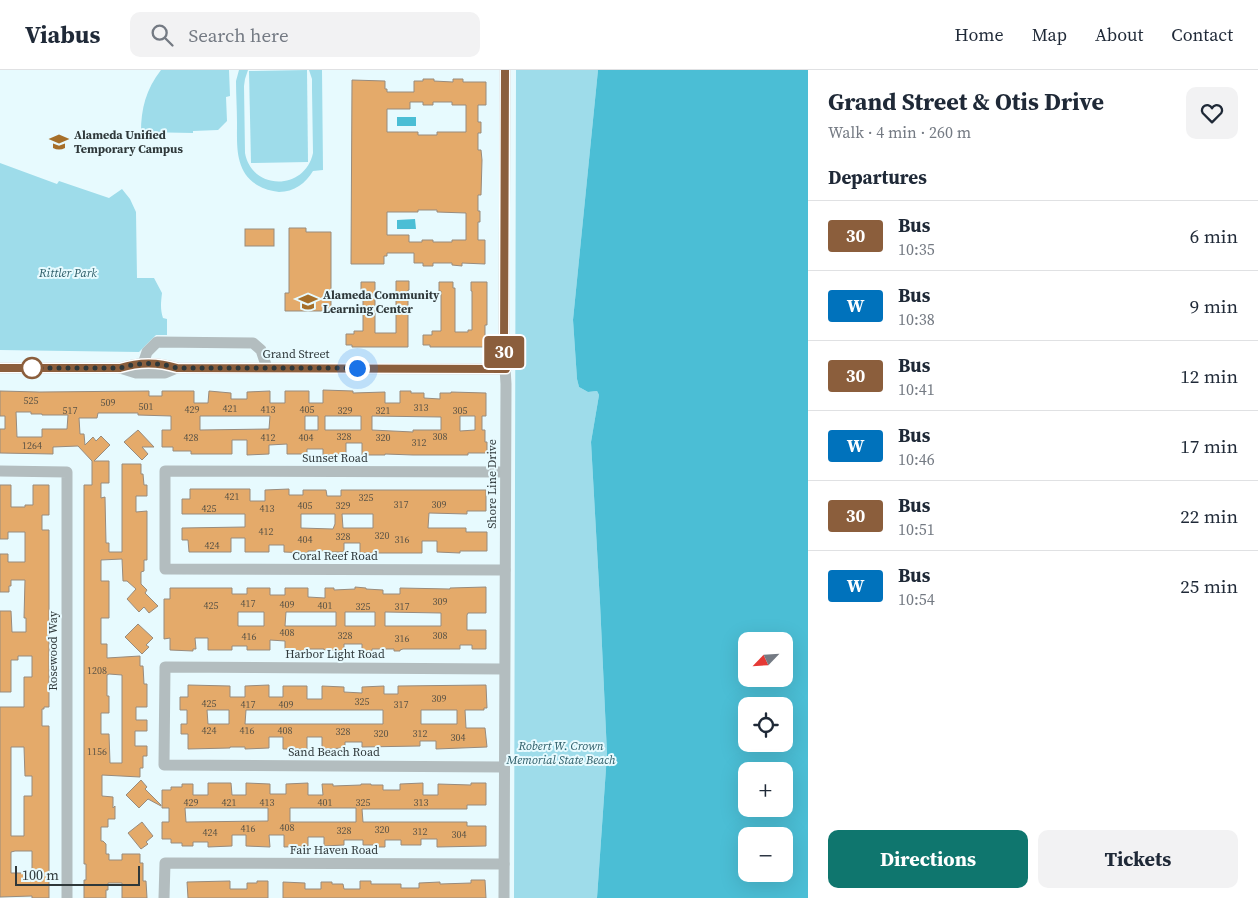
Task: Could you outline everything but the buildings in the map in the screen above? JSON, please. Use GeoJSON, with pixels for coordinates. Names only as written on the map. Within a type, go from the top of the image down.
{"type":"FeatureCollection","features":[{"type":"Feature","properties":{"kind":"street","name":"Shore Line Drive"},"geometry":{"type":"LineString","coordinates":[[504,898],[505,70]]}},
{"type":"Feature","properties":{"kind":"street"},"geometry":{"type":"LineString","coordinates":[[143,364],[147,352],[157,342],[253,343],[262,350],[267,368]]}},
{"type":"Feature","properties":{"kind":"street","name":"Grand Street"},"geometry":{"type":"LineString","coordinates":[[0,368],[120,368],[134,364],[164,364],[177,368],[506,369]]}},
{"type":"Feature","properties":{"kind":"street","name":"Grand Street"},"geometry":{"type":"LineString","coordinates":[[120,368],[136,373],[165,373],[177,368]]}},
{"type":"Feature","properties":{"kind":"street","name":"Rosewood Way"},"geometry":{"type":"LineString","coordinates":[[0,471],[67,472],[67,898]]}},
{"type":"Feature","properties":{"kind":"street","name":"Sunset Road"},"geometry":{"type":"LineString","coordinates":[[165,569],[165,472],[505,472]]}},
{"type":"Feature","properties":{"kind":"street","name":"Coral Reef Road"},"geometry":{"type":"LineString","coordinates":[[165,569],[505,570]]}},
{"type":"Feature","properties":{"kind":"street","name":"Harbor Light Road"},"geometry":{"type":"LineString","coordinates":[[164,766],[165,667],[504,668]]}},
{"type":"Feature","properties":{"kind":"street","name":"Sand Beach Road"},"geometry":{"type":"LineString","coordinates":[[164,766],[504,767]]}},
{"type":"Feature","properties":{"kind":"street","name":"Fair Haven Road"},"geometry":{"type":"LineString","coordinates":[[164,898],[164,863],[504,864]]}},
{"type":"Feature","properties":{"kind":"green space"},"geometry":{"type":"Polygon","coordinates":[[[161,70],[229,70],[230,96],[226,97],[227,121],[218,130],[193,131],[193,133],[141,132],[145,99],[161,70]]]}},
{"type":"Feature","properties":{"kind":"green space"},"geometry":{"type":"Polygon","coordinates":[[[239,70],[248,70],[244,86],[245,153],[250,165],[257,174],[267,180],[279,181],[290,180],[300,174],[308,165],[313,153],[312,79],[309,70],[322,70],[323,170],[313,171],[295,189],[279,192],[262,188],[250,179],[241,165],[237,140],[236,81],[239,70]]]}},
{"type":"Feature","properties":{"kind":"green space"},"geometry":{"type":"Polygon","coordinates":[[[307,70],[308,162],[251,163],[249,71],[307,70]]]}},
{"type":"Feature","properties":{"kind":"green space","name":"Robert W. Crown Memorial State Beach"},"geometry":{"type":"Polygon","coordinates":[[[516,70],[598,70],[573,320],[579,387],[588,392],[597,391],[599,395],[591,442],[607,754],[597,898],[514,898],[516,70]]]}},
{"type":"Feature","properties":{"kind":"green space","name":"Rittler Park"},"geometry":{"type":"Polygon","coordinates":[[[0,163],[57,184],[59,181],[109,198],[122,189],[130,199],[136,212],[137,278],[154,278],[162,293],[161,312],[163,318],[167,319],[167,335],[156,335],[139,352],[0,350],[0,163]]]}},
{"type":"Feature","properties":{"kind":"shaded area"},"geometry":{"type":"Polygon","coordinates":[[[598,70],[808,70],[808,898],[597,898],[607,754],[591,442],[599,395],[597,391],[588,392],[579,387],[573,320],[598,70]]]}},
{"type":"Feature","properties":{"kind":"shaded area"},"geometry":{"type":"Polygon","coordinates":[[[397,117],[416,117],[416,126],[397,126],[397,117]]]}},
{"type":"Feature","properties":{"kind":"shaded area"},"geometry":{"type":"Polygon","coordinates":[[[415,219],[416,229],[397,229],[397,220],[415,219]]]}},
{"type":"Feature","properties":{"kind":"bus line","name":"30"},"geometry":{"type":"LineString","coordinates":[[0,368],[120,368],[134,364],[164,364],[177,368],[506,369],[504,352],[505,70]]}},
{"type":"Feature","properties":{"kind":"place","name":"Alameda Unified Temporary Campus"},"geometry":{"type":"Point","coordinates":[59,142]}},
{"type":"Feature","properties":{"kind":"place","name":"Alameda Community Learning Center"},"geometry":{"type":"Point","coordinates":[308,302]}},
{"type":"Feature","properties":{"kind":"route"},"geometry":{"type":"LineString","coordinates":[[32,368],[120,368],[134,364],[164,364],[177,368],[357,368]]}}]}
